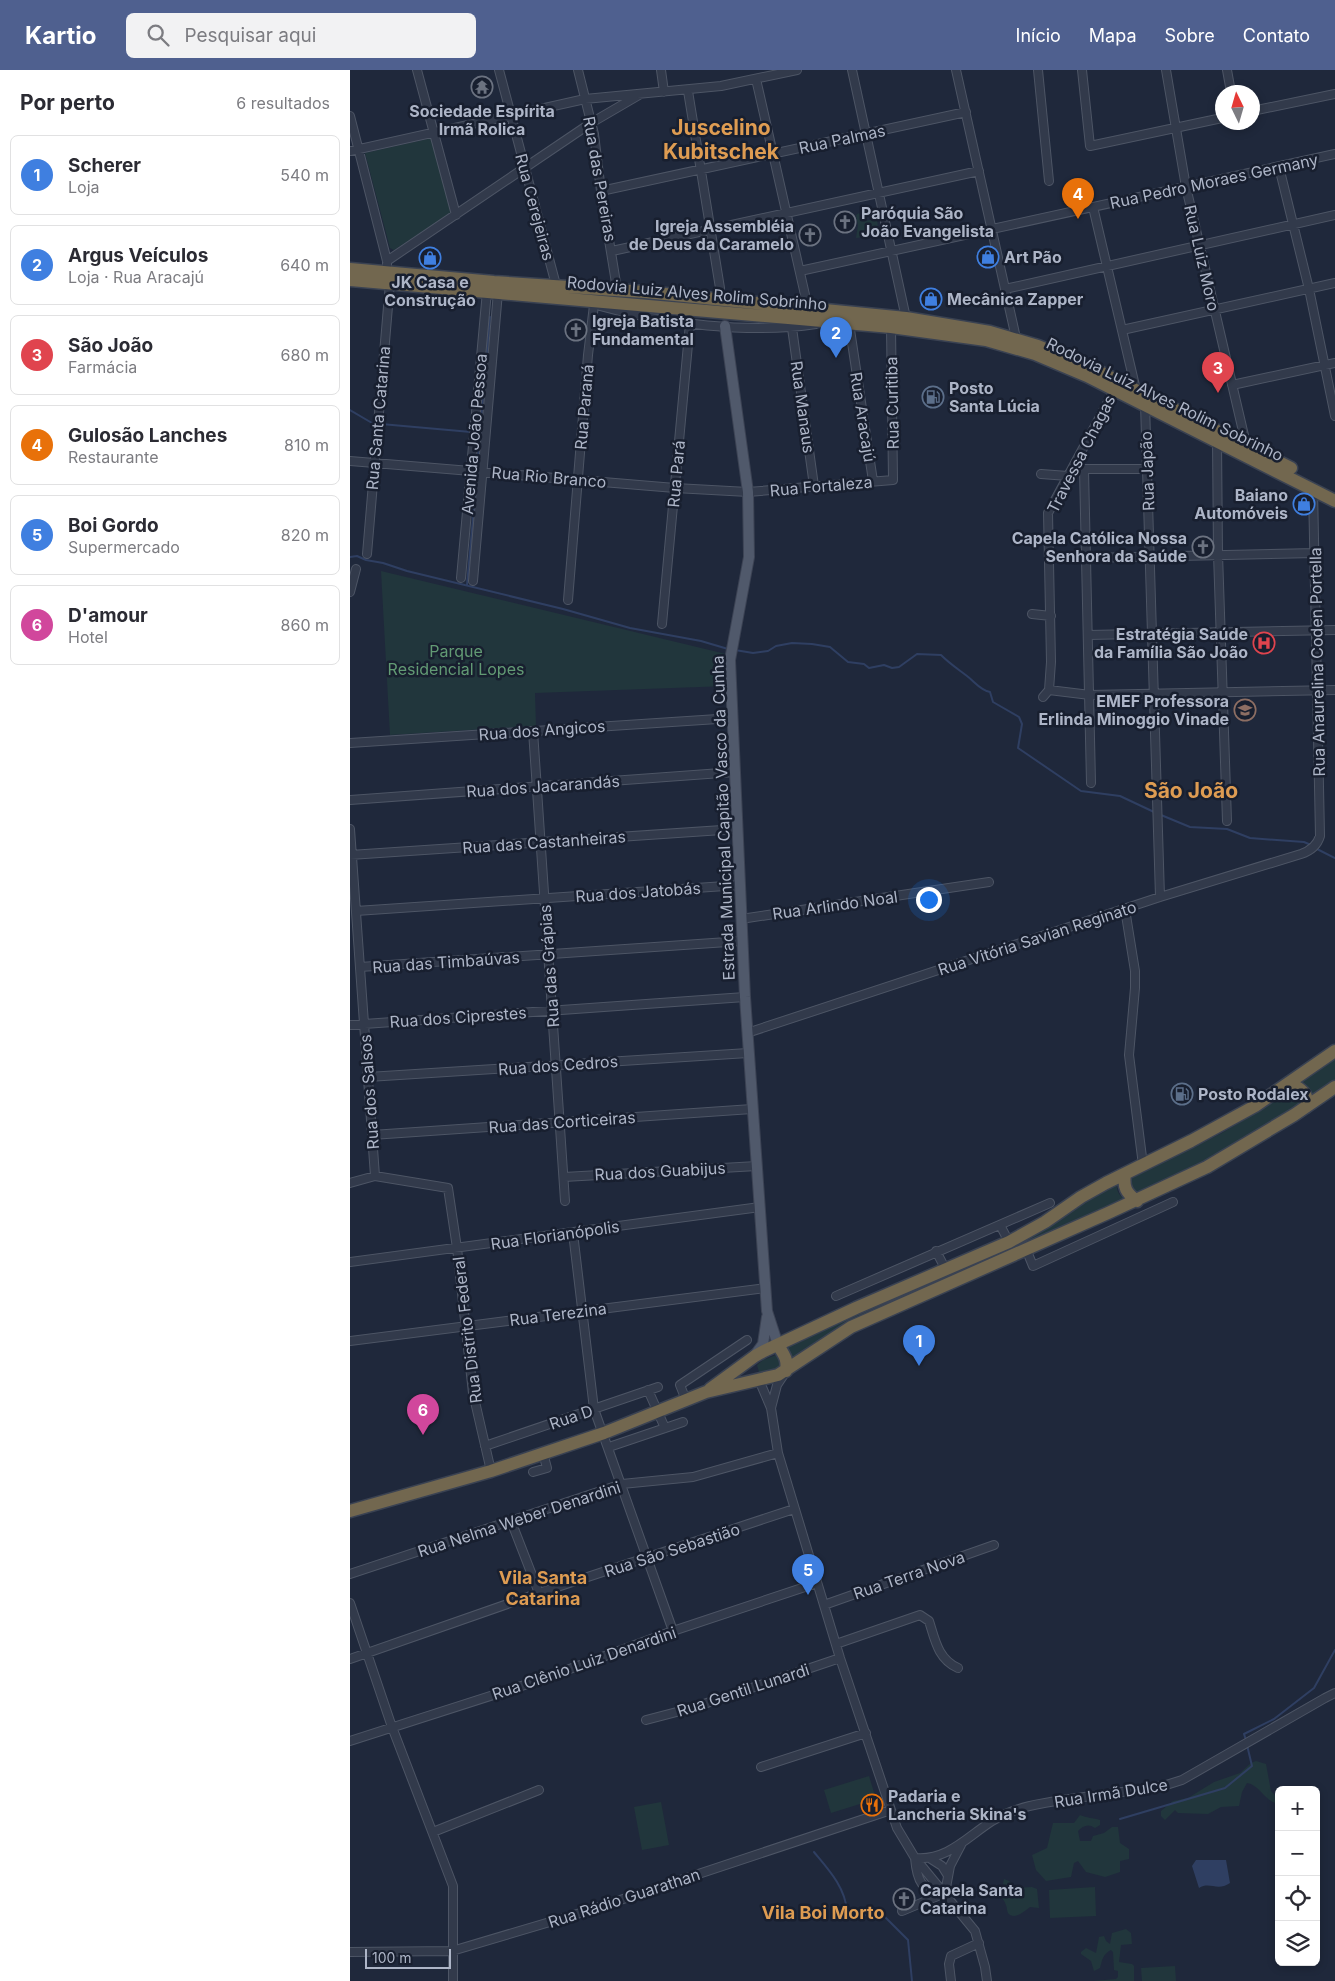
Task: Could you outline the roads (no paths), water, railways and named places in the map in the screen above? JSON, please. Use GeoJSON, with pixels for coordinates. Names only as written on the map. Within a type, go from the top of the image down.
{"type":"FeatureCollection","features":[{"type":"Feature","properties":{"kind":"highway","name":"Rodovia Luiz Alves Rolim Sobrinho"},"geometry":{"type":"LineString","coordinates":[[388,272],[493,291],[589,302],[891,327],[961,335],[1017,348],[1036,354],[1115,389],[1335,500]]}},
{"type":"Feature","properties":{"kind":"highway","name":"Rodovia Luiz Alves Rolim Sobrinho"},"geometry":{"type":"LineString","coordinates":[[352,274],[388,272],[617,289],[906,318],[958,325],[1016,338],[1066,357],[1246,444],[1335,490]]}},
{"type":"Feature","properties":{"kind":"highway"},"geometry":{"type":"LineString","coordinates":[[706,1392],[755,1356],[856,1308],[1009,1242],[1045,1222],[1081,1197],[1226,1122],[1289,1083],[1335,1051]]}},
{"type":"Feature","properties":{"kind":"highway"},"geometry":{"type":"LineString","coordinates":[[1289,1083],[1303,1090],[1308,1101],[1306,1107]]}},
{"type":"Feature","properties":{"kind":"highway"},"geometry":{"type":"LineString","coordinates":[[350,1511],[491,1471],[604,1433],[706,1392],[759,1380],[786,1371],[851,1327],[1137,1200],[1232,1154],[1335,1087]]}},
{"type":"Feature","properties":{"kind":"highway"},"geometry":{"type":"LineString","coordinates":[[1125,1174],[1126,1192],[1137,1200]]}},
{"type":"Feature","properties":{"kind":"highway"},"geometry":{"type":"LineString","coordinates":[[778,1345],[788,1362],[786,1371]]}},
{"type":"Feature","properties":{"kind":"highway"},"geometry":{"type":"LineString","coordinates":[[755,1356],[753,1367],[759,1380]]}},
{"type":"Feature","properties":{"kind":"main road","name":"Estrada Municipal Capitão Vasco da Cunha"},"geometry":{"type":"LineString","coordinates":[[725,326],[748,492],[749,557],[731,652],[742,941],[748,1053],[768,1312],[778,1345]]}},
{"type":"Feature","properties":{"kind":"main road","name":"Estrada Municipal Capitão Vasco da Cunha"},"geometry":{"type":"LineString","coordinates":[[755,1356],[763,1344],[768,1312]]}},
{"type":"Feature","properties":{"kind":"street"},"geometry":{"type":"LineString","coordinates":[[417,70],[456,215]]}},
{"type":"Feature","properties":{"kind":"street","name":"Rua Cerejeiras"},"geometry":{"type":"LineString","coordinates":[[499,70],[556,285]]}},
{"type":"Feature","properties":{"kind":"street","name":"Rua das Pereiras"},"geometry":{"type":"LineString","coordinates":[[578,70],[591,123],[617,289]]}},
{"type":"Feature","properties":{"kind":"street"},"geometry":{"type":"LineString","coordinates":[[661,70],[664,92]]}},
{"type":"Feature","properties":{"kind":"street"},"geometry":{"type":"LineString","coordinates":[[350,151],[510,114],[585,99],[688,91],[797,70]]}},
{"type":"Feature","properties":{"kind":"street"},"geometry":{"type":"LineString","coordinates":[[852,70],[906,318]]}},
{"type":"Feature","properties":{"kind":"street"},"geometry":{"type":"LineString","coordinates":[[956,70],[1016,338]]}},
{"type":"Feature","properties":{"kind":"street"},"geometry":{"type":"LineString","coordinates":[[1038,70],[1049,181]]}},
{"type":"Feature","properties":{"kind":"street"},"geometry":{"type":"LineString","coordinates":[[1082,70],[1090,146],[1215,119]]}},
{"type":"Feature","properties":{"kind":"street","name":"Rua Luiz Moro"},"geometry":{"type":"LineString","coordinates":[[1166,70],[1186,187],[1246,444]]}},
{"type":"Feature","properties":{"kind":"street"},"geometry":{"type":"LineString","coordinates":[[1228,70],[1230,85]]}},
{"type":"Feature","properties":{"kind":"street"},"geometry":{"type":"LineString","coordinates":[[756,79],[808,308]]}},
{"type":"Feature","properties":{"kind":"street"},"geometry":{"type":"LineString","coordinates":[[688,91],[720,288]]}},
{"type":"Feature","properties":{"kind":"street"},"geometry":{"type":"LineString","coordinates":[[388,272],[456,215],[591,123],[643,93]]}},
{"type":"Feature","properties":{"kind":"street"},"geometry":{"type":"LineString","coordinates":[[1260,110],[1335,94]]}},
{"type":"Feature","properties":{"kind":"street","name":"Rua Palmas"},"geometry":{"type":"LineString","coordinates":[[601,191],[966,112]]}},
{"type":"Feature","properties":{"kind":"street","name":"Rua Santa Catarina"},"geometry":{"type":"LineString","coordinates":[[350,116],[388,272],[367,554]]}},
{"type":"Feature","properties":{"kind":"street","name":"Rua Pedro Moraes Germany"},"geometry":{"type":"LineString","coordinates":[[800,272],[1335,154]]}},
{"type":"Feature","properties":{"kind":"street"},"geometry":{"type":"LineString","coordinates":[[1279,166],[1309,289],[1335,416]]}},
{"type":"Feature","properties":{"kind":"street"},"geometry":{"type":"LineString","coordinates":[[612,251],[979,171]]}},
{"type":"Feature","properties":{"kind":"street"},"geometry":{"type":"LineString","coordinates":[[1093,208],[1136,390]]}},
{"type":"Feature","properties":{"kind":"street"},"geometry":{"type":"LineString","coordinates":[[1005,289],[1335,215]]}},
{"type":"Feature","properties":{"kind":"street"},"geometry":{"type":"LineString","coordinates":[[1122,330],[1335,283]]}},
{"type":"Feature","properties":{"kind":"street","name":"Avenida João Pessoa"},"geometry":{"type":"LineString","coordinates":[[473,581],[477,471],[493,291]]}},
{"type":"Feature","properties":{"kind":"street","name":"Avenida João Pessoa"},"geometry":{"type":"LineString","coordinates":[[461,578],[477,471],[493,291]]}},
{"type":"Feature","properties":{"kind":"street"},"geometry":{"type":"LineString","coordinates":[[589,302],[618,311],[690,323],[725,326],[792,328],[833,322]]}},
{"type":"Feature","properties":{"kind":"street","name":"Rua Paraná"},"geometry":{"type":"LineString","coordinates":[[568,600],[588,354],[589,302]]}},
{"type":"Feature","properties":{"kind":"street","name":"Rua Pará"},"geometry":{"type":"LineString","coordinates":[[662,624],[690,323]]}},
{"type":"Feature","properties":{"kind":"street","name":"Rua Aracajú"},"geometry":{"type":"LineString","coordinates":[[849,323],[873,481]]}},
{"type":"Feature","properties":{"kind":"street","name":"Rua Curitiba"},"geometry":{"type":"LineString","coordinates":[[891,327],[893,480]]}},
{"type":"Feature","properties":{"kind":"street","name":"Rua Manaus"},"geometry":{"type":"LineString","coordinates":[[792,328],[814,486]]}},
{"type":"Feature","properties":{"kind":"street"},"geometry":{"type":"LineString","coordinates":[[1232,385],[1335,363]]}},
{"type":"Feature","properties":{"kind":"street","name":"Travessa Chagas"},"geometry":{"type":"LineString","coordinates":[[1090,696],[1046,693],[1051,662],[1048,513],[1115,389]]}},
{"type":"Feature","properties":{"kind":"street","name":"Rua Japão"},"geometry":{"type":"LineString","coordinates":[[1146,404],[1160,898]]}},
{"type":"Feature","properties":{"kind":"street"},"geometry":{"type":"LineString","coordinates":[[1217,440],[1220,632],[1227,821]]}},
{"type":"Feature","properties":{"kind":"street","name":"Rua Rio Branco"},"geometry":{"type":"LineString","coordinates":[[350,461],[675,488],[748,492]]}},
{"type":"Feature","properties":{"kind":"street"},"geometry":{"type":"LineString","coordinates":[[1084,469],[1091,783]]}},
{"type":"Feature","properties":{"kind":"street"},"geometry":{"type":"LineString","coordinates":[[1041,474],[1069,473],[1084,469],[1147,469]]}},
{"type":"Feature","properties":{"kind":"street","name":"Rua Fortaleza"},"geometry":{"type":"LineString","coordinates":[[748,492],[893,480]]}},
{"type":"Feature","properties":{"kind":"street","name":"Rua Anaurelina Coden Portella"},"geometry":{"type":"LineString","coordinates":[[1313,489],[1317,630],[1319,840]]}},
{"type":"Feature","properties":{"kind":"street"},"geometry":{"type":"LineString","coordinates":[[1086,558],[1315,553]]}},
{"type":"Feature","properties":{"kind":"street"},"geometry":{"type":"LineString","coordinates":[[350,592],[356,569]]}},
{"type":"Feature","properties":{"kind":"street"},"geometry":{"type":"LineString","coordinates":[[1032,614],[1050,616]]}},
{"type":"Feature","properties":{"kind":"street"},"geometry":{"type":"LineString","coordinates":[[1088,635],[1335,630]]}},
{"type":"Feature","properties":{"kind":"street"},"geometry":{"type":"LineString","coordinates":[[1090,696],[1335,690]]}},
{"type":"Feature","properties":{"kind":"street","name":"Rua dos Angicos"},"geometry":{"type":"LineString","coordinates":[[350,743],[733,718]]}},
{"type":"Feature","properties":{"kind":"street","name":"Rua das Grápias"},"geometry":{"type":"LineString","coordinates":[[533,731],[565,1201]]}},
{"type":"Feature","properties":{"kind":"street","name":"Rua dos Jacarandás"},"geometry":{"type":"LineString","coordinates":[[350,800],[735,772]]}},
{"type":"Feature","properties":{"kind":"street","name":"Rua dos Salsos"},"geometry":{"type":"LineString","coordinates":[[350,829],[375,1176]]}},
{"type":"Feature","properties":{"kind":"street","name":"Rua das Castanheiras"},"geometry":{"type":"LineString","coordinates":[[351,855],[737,830]]}},
{"type":"Feature","properties":{"kind":"street","name":"Rua Vitória Savian Reginato"},"geometry":{"type":"LineString","coordinates":[[747,1032],[1310,850],[1319,840]]}},
{"type":"Feature","properties":{"kind":"street","name":"Rua Arlindo Noal"},"geometry":{"type":"LineString","coordinates":[[741,919],[989,882]]}},
{"type":"Feature","properties":{"kind":"street","name":"Rua dos Jatobás"},"geometry":{"type":"LineString","coordinates":[[356,911],[740,885]]}},
{"type":"Feature","properties":{"kind":"street"},"geometry":{"type":"LineString","coordinates":[[1125,909],[1135,979],[1129,1056],[1143,1165]]}},
{"type":"Feature","properties":{"kind":"street","name":"Rua das Timbaúvas"},"geometry":{"type":"LineString","coordinates":[[360,968],[742,941]]}},
{"type":"Feature","properties":{"kind":"street","name":"Rua dos Ciprestes"},"geometry":{"type":"LineString","coordinates":[[350,1025],[745,997]]}},
{"type":"Feature","properties":{"kind":"street","name":"Rua dos Cedros"},"geometry":{"type":"LineString","coordinates":[[368,1077],[748,1053]]}},
{"type":"Feature","properties":{"kind":"street","name":"Rua das Corticeiras"},"geometry":{"type":"LineString","coordinates":[[372,1135],[752,1109]]}},
{"type":"Feature","properties":{"kind":"street","name":"Rua dos Guabijus"},"geometry":{"type":"LineString","coordinates":[[564,1177],[757,1166]]}},
{"type":"Feature","properties":{"kind":"street"},"geometry":{"type":"LineString","coordinates":[[350,1183],[375,1176]]}},
{"type":"Feature","properties":{"kind":"street","name":"Rua Distrito Federal"},"geometry":{"type":"LineString","coordinates":[[375,1176],[448,1188],[457,1248],[473,1393],[491,1471]]}},
{"type":"Feature","properties":{"kind":"street"},"geometry":{"type":"LineString","coordinates":[[1137,1200],[1144,1216]]}},
{"type":"Feature","properties":{"kind":"street"},"geometry":{"type":"LineString","coordinates":[[1026,1249],[1033,1266],[1173,1202]]}},
{"type":"Feature","properties":{"kind":"street"},"geometry":{"type":"LineString","coordinates":[[836,1296],[1050,1203]]}},
{"type":"Feature","properties":{"kind":"street","name":"Rua Florianópolis"},"geometry":{"type":"LineString","coordinates":[[350,1262],[760,1207]]}},
{"type":"Feature","properties":{"kind":"street"},"geometry":{"type":"LineString","coordinates":[[1087,1222],[1094,1239]]}},
{"type":"Feature","properties":{"kind":"street"},"geometry":{"type":"LineString","coordinates":[[1000,1225],[1009,1242]]}},
{"type":"Feature","properties":{"kind":"street"},"geometry":{"type":"LineString","coordinates":[[573,1233],[594,1409],[673,1631]]}},
{"type":"Feature","properties":{"kind":"street"},"geometry":{"type":"LineString","coordinates":[[1055,1236],[1065,1252]]}},
{"type":"Feature","properties":{"kind":"street"},"geometry":{"type":"LineString","coordinates":[[936,1251],[946,1270]]}},
{"type":"Feature","properties":{"kind":"street","name":"Rua Terezina"},"geometry":{"type":"LineString","coordinates":[[350,1341],[766,1288]]}},
{"type":"Feature","properties":{"kind":"street"},"geometry":{"type":"LineString","coordinates":[[686,1400],[680,1385],[747,1340]]}},
{"type":"Feature","properties":{"kind":"street"},"geometry":{"type":"LineString","coordinates":[[771,1408],[777,1385],[786,1371]]}},
{"type":"Feature","properties":{"kind":"street"},"geometry":{"type":"LineString","coordinates":[[759,1380],[771,1408],[778,1453],[840,1658],[901,1838],[974,1931],[987,1981]]}},
{"type":"Feature","properties":{"kind":"street","name":"Rua D"},"geometry":{"type":"LineString","coordinates":[[485,1446],[658,1387]]}},
{"type":"Feature","properties":{"kind":"street"},"geometry":{"type":"LineString","coordinates":[[648,1390],[665,1428]]}},
{"type":"Feature","properties":{"kind":"street"},"geometry":{"type":"LineString","coordinates":[[609,1447],[683,1422]]}},
{"type":"Feature","properties":{"kind":"street"},"geometry":{"type":"LineString","coordinates":[[533,1472],[546,1468],[544,1453]]}},
{"type":"Feature","properties":{"kind":"street","name":"Rua Nelma Weber Denardini"},"geometry":{"type":"LineString","coordinates":[[350,1574],[622,1484],[693,1477],[778,1453]]}},
{"type":"Feature","properties":{"kind":"street","name":"Rua São Sebastião"},"geometry":{"type":"LineString","coordinates":[[350,1659],[539,1593],[794,1509]]}},
{"type":"Feature","properties":{"kind":"street"},"geometry":{"type":"LineString","coordinates":[[511,1521],[539,1593]]}},
{"type":"Feature","properties":{"kind":"street","name":"Rua Terra Nova"},"geometry":{"type":"LineString","coordinates":[[824,1604],[994,1545]]}},
{"type":"Feature","properties":{"kind":"street","name":"Rua Clênio Luiz Denardini"},"geometry":{"type":"LineString","coordinates":[[350,1741],[537,1681],[673,1631],[817,1583]]}},
{"type":"Feature","properties":{"kind":"street"},"geometry":{"type":"LineString","coordinates":[[350,1603],[392,1727],[453,1886],[453,1981]]}},
{"type":"Feature","properties":{"kind":"street"},"geometry":{"type":"LineString","coordinates":[[836,1644],[920,1615],[929,1620],[940,1654],[945,1660],[958,1668]]}},
{"type":"Feature","properties":{"kind":"street","name":"Rua Gentil Lunardi"},"geometry":{"type":"LineString","coordinates":[[646,1720],[692,1708],[840,1658]]}},
{"type":"Feature","properties":{"kind":"street","name":"Rua Irmã Dulce"},"geometry":{"type":"LineString","coordinates":[[931,1859],[964,1842],[992,1821],[1015,1810],[1041,1803],[1163,1786],[1182,1780],[1335,1694]]}},
{"type":"Feature","properties":{"kind":"street"},"geometry":{"type":"LineString","coordinates":[[761,1767],[866,1733]]}},
{"type":"Feature","properties":{"kind":"street"},"geometry":{"type":"LineString","coordinates":[[433,1832],[539,1790]]}},
{"type":"Feature","properties":{"kind":"street","name":"Rua Rádio Guarathan"},"geometry":{"type":"LineString","coordinates":[[350,1952],[452,1951],[596,1908],[891,1810]]}},
{"type":"Feature","properties":{"kind":"street","name":"Rua Irmã Dulce"},"geometry":{"type":"LineString","coordinates":[[945,1893],[947,1874],[956,1851],[964,1842]]}},
{"type":"Feature","properties":{"kind":"street"},"geometry":{"type":"LineString","coordinates":[[915,1858],[931,1859],[942,1866],[947,1874]]}},
{"type":"Feature","properties":{"kind":"street"},"geometry":{"type":"LineString","coordinates":[[915,1858],[916,1873],[921,1882],[930,1891],[945,1893]]}},
{"type":"Feature","properties":{"kind":"street"},"geometry":{"type":"LineString","coordinates":[[902,1911],[945,1893]]}},
{"type":"Feature","properties":{"kind":"street"},"geometry":{"type":"LineString","coordinates":[[951,1981],[951,1956],[978,1943]]}},
{"type":"Feature","properties":{"kind":"water"},"geometry":{"type":"Polygon","coordinates":[[[1196,1860],[1226,1860],[1230,1883],[1221,1887],[1203,1886],[1199,1888],[1192,1866],[1196,1860]]]}},
{"type":"Feature","properties":{"kind":"waterway"},"geometry":{"type":"LineString","coordinates":[[477,469],[490,317]]}},
{"type":"Feature","properties":{"kind":"waterway"},"geometry":{"type":"LineString","coordinates":[[350,410],[376,424]]}},
{"type":"Feature","properties":{"kind":"waterway"},"geometry":{"type":"LineString","coordinates":[[381,424],[471,432]]}},
{"type":"Feature","properties":{"kind":"waterway"},"geometry":{"type":"LineString","coordinates":[[467,585],[477,474]]}},
{"type":"Feature","properties":{"kind":"waterway"},"geometry":{"type":"LineString","coordinates":[[350,557],[357,556],[407,571],[563,609],[630,628],[701,641],[728,649]]}},
{"type":"Feature","properties":{"kind":"waterway"},"geometry":{"type":"LineString","coordinates":[[735,650],[753,653],[768,651],[776,646],[792,643],[812,644],[830,647],[848,662],[864,664],[869,668],[884,665],[892,668],[899,667],[917,654],[941,655],[980,688],[990,692],[993,702],[1019,717],[1022,724],[1018,748],[1081,791],[1120,796],[1154,812]]}},
{"type":"Feature","properties":{"kind":"waterway"},"geometry":{"type":"LineString","coordinates":[[1161,815],[1190,827],[1227,829],[1250,838],[1304,842],[1311,845]]}},
{"type":"Feature","properties":{"kind":"waterway"},"geometry":{"type":"LineString","coordinates":[[1315,848],[1335,858]]}},
{"type":"Feature","properties":{"kind":"waterway"},"geometry":{"type":"LineString","coordinates":[[1246,1740],[1244,1734],[1274,1719],[1314,1688],[1335,1650]]}},
{"type":"Feature","properties":{"kind":"waterway"},"geometry":{"type":"LineString","coordinates":[[1120,1819],[1225,1788],[1252,1766],[1247,1745]]}},
{"type":"Feature","properties":{"kind":"waterway"},"geometry":{"type":"LineString","coordinates":[[814,1852],[831,1872],[840,1887],[846,1902],[847,1911],[885,1917],[908,1940],[912,1981]]}},
{"type":"Feature","properties":{"kind":"place","name":"Sociedade Espírita Irmã Rolica"},"geometry":{"type":"Point","coordinates":[482,87]}},
{"type":"Feature","properties":{"kind":"place","name":"Gulosão Lanches"},"geometry":{"type":"Point","coordinates":[1078,219]}},
{"type":"Feature","properties":{"kind":"place","name":"Paróquia São João Evangelista"},"geometry":{"type":"Point","coordinates":[845,222]}},
{"type":"Feature","properties":{"kind":"place","name":"Igreja Assembléia de Deus da Caramelo"},"geometry":{"type":"Point","coordinates":[810,235]}},
{"type":"Feature","properties":{"kind":"place","name":"Art Pão"},"geometry":{"type":"Point","coordinates":[988,257]}},
{"type":"Feature","properties":{"kind":"place","name":"JK Casa e Construção"},"geometry":{"type":"Point","coordinates":[430,258]}},
{"type":"Feature","properties":{"kind":"place","name":"Mecânica Zapper"},"geometry":{"type":"Point","coordinates":[931,299]}},
{"type":"Feature","properties":{"kind":"place","name":"Igreja Batista Fundamental"},"geometry":{"type":"Point","coordinates":[576,330]}},
{"type":"Feature","properties":{"kind":"place","name":"Argus Veículos"},"geometry":{"type":"Point","coordinates":[836,358]}},
{"type":"Feature","properties":{"kind":"place","name":"São João"},"geometry":{"type":"Point","coordinates":[1218,393]}},
{"type":"Feature","properties":{"kind":"place","name":"Posto Santa Lúcia"},"geometry":{"type":"Point","coordinates":[933,397]}},
{"type":"Feature","properties":{"kind":"place","name":"Baiano Automóveis"},"geometry":{"type":"Point","coordinates":[1304,504]}},
{"type":"Feature","properties":{"kind":"place","name":"Capela Católica Nossa Senhora da Saúde"},"geometry":{"type":"Point","coordinates":[1203,547]}},
{"type":"Feature","properties":{"kind":"place","name":"Estratégia Saúde da Família São João"},"geometry":{"type":"Point","coordinates":[1264,643]}},
{"type":"Feature","properties":{"kind":"place","name":"EMEF Professora Erlinda Minoggio Vinade"},"geometry":{"type":"Point","coordinates":[1245,710]}},
{"type":"Feature","properties":{"kind":"place","name":"Posto Rodalex"},"geometry":{"type":"Point","coordinates":[1182,1094]}},
{"type":"Feature","properties":{"kind":"place","name":"Scherer"},"geometry":{"type":"Point","coordinates":[919,1366]}},
{"type":"Feature","properties":{"kind":"place","name":"D'amour"},"geometry":{"type":"Point","coordinates":[423,1435]}},
{"type":"Feature","properties":{"kind":"place","name":"Boi Gordo"},"geometry":{"type":"Point","coordinates":[808,1595]}},
{"type":"Feature","properties":{"kind":"place","name":"Padaria e Lancheria Skina's"},"geometry":{"type":"Point","coordinates":[872,1805]}},
{"type":"Feature","properties":{"kind":"place","name":"Capela Santa Catarina"},"geometry":{"type":"Point","coordinates":[904,1899]}},
{"type":"Feature","properties":{"kind":"district","name":"Juscelino Kubitschek"},"geometry":{"type":"Point","coordinates":[721,140]}},
{"type":"Feature","properties":{"kind":"district","name":"São João"},"geometry":{"type":"Point","coordinates":[1191,791]}},
{"type":"Feature","properties":{"kind":"district","name":"Vila Santa Catarina"},"geometry":{"type":"Point","coordinates":[543,1588]}},
{"type":"Feature","properties":{"kind":"district","name":"Vila Boi Morto"},"geometry":{"type":"Point","coordinates":[823,1913]}},
{"type":"Feature","properties":{"kind":"park label","name":"Parque Residencial Lopes"},"geometry":{"type":"Point","coordinates":[456,660]}}]}
